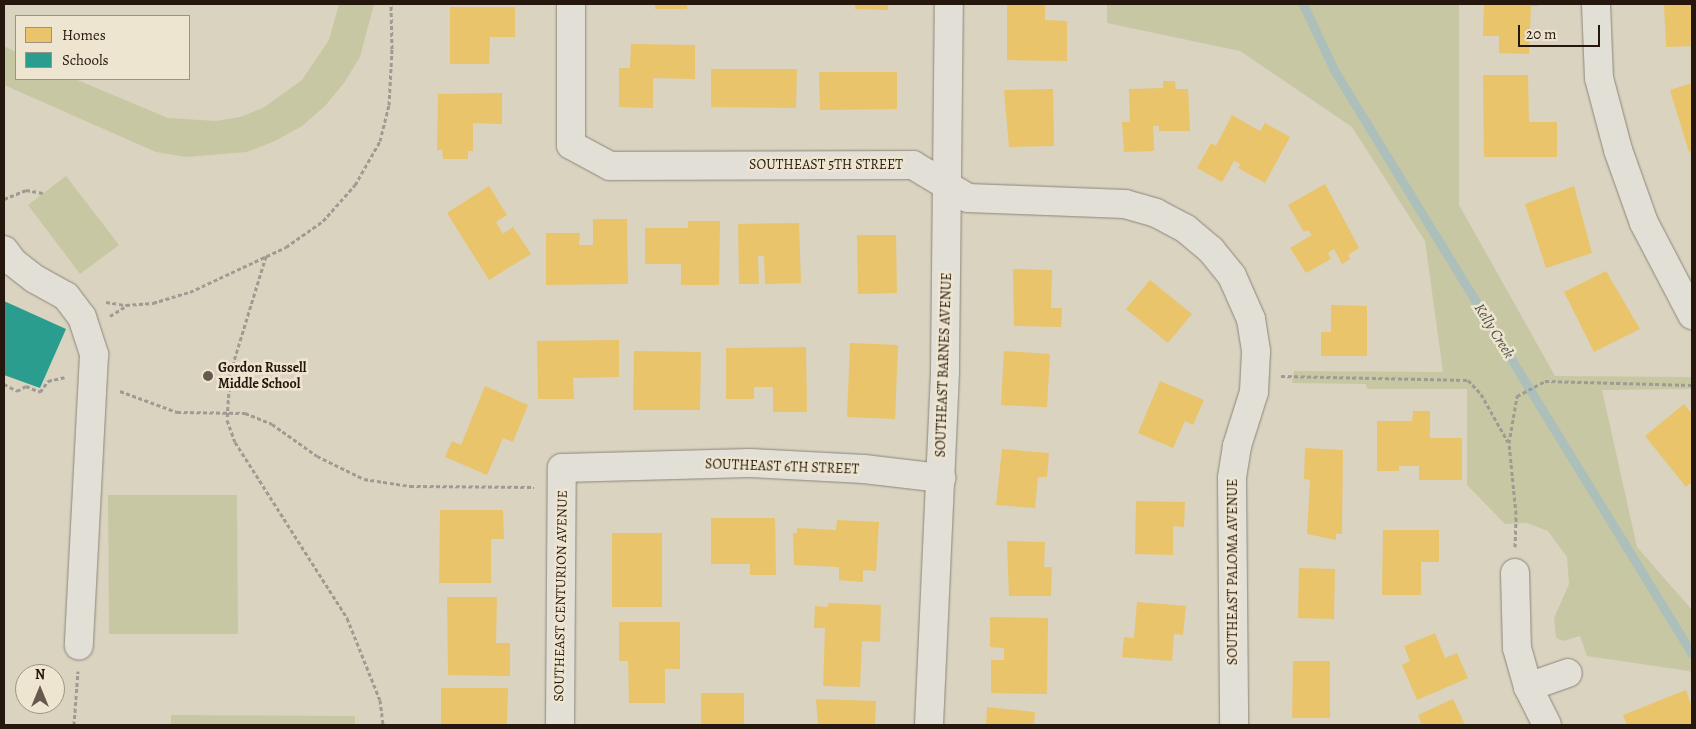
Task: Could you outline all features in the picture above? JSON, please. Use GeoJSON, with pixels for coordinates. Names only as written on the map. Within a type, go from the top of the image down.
{"type":"FeatureCollection","features":[{"type":"Feature","properties":{"kind":"street","name":"SOUTHEAST 5TH STREET"},"geometry":{"type":"LineString","coordinates":[[571,4],[571,145],[610,166],[913,165],[968,198],[1100,202],[1125,204],[1156,213],[1186,229],[1211,250],[1232,276]]}},
{"type":"Feature","properties":{"kind":"street","name":"SOUTHEAST BARNES AVENUE"},"geometry":{"type":"LineString","coordinates":[[929,725],[941,478],[949,187],[949,4]]}},
{"type":"Feature","properties":{"kind":"street"},"geometry":{"type":"LineString","coordinates":[[1596,4],[1599,78],[1618,150],[1644,223],[1692,314]]}},
{"type":"Feature","properties":{"kind":"street"},"geometry":{"type":"LineString","coordinates":[[4,250],[35,279],[66,296],[82,317],[92,347],[79,646]]}},
{"type":"Feature","properties":{"kind":"street","name":"SOUTHEAST PALOMA AVENUE"},"geometry":{"type":"LineString","coordinates":[[1232,276],[1251,319],[1256,376],[1232,478],[1234,725]]}},
{"type":"Feature","properties":{"kind":"street","name":"SOUTHEAST 6TH STREET"},"geometry":{"type":"LineString","coordinates":[[562,478],[750,463],[864,469],[941,478]]}},
{"type":"Feature","properties":{"kind":"street","name":"SOUTHEAST CENTURION AVENUE"},"geometry":{"type":"LineString","coordinates":[[560,725],[562,478]]}},
{"type":"Feature","properties":{"kind":"street"},"geometry":{"type":"LineString","coordinates":[[1515,573],[1517,648],[1528,687],[1547,725]]}},
{"type":"Feature","properties":{"kind":"street"},"geometry":{"type":"LineString","coordinates":[[1528,687],[1568,673]]}},
{"type":"Feature","properties":{"kind":"path"},"geometry":{"type":"LineString","coordinates":[[66,296],[126,305],[153,303],[190,292],[286,247],[323,221],[354,185],[380,141],[388,106],[392,49],[391,4]]}},
{"type":"Feature","properties":{"kind":"path"},"geometry":{"type":"LineString","coordinates":[[4,199],[26,190],[43,193]]}},
{"type":"Feature","properties":{"kind":"path"},"geometry":{"type":"LineString","coordinates":[[266,256],[230,374],[226,413],[235,442],[347,618],[376,691],[383,725]]}},
{"type":"Feature","properties":{"kind":"path"},"geometry":{"type":"LineString","coordinates":[[4,384],[17,391],[26,386],[40,392],[48,381],[66,377],[75,371],[92,347],[113,387],[133,397],[177,412],[244,413],[272,424],[317,456],[364,479],[410,486],[562,478]]}},
{"type":"Feature","properties":{"kind":"path"},"geometry":{"type":"LineString","coordinates":[[1256,376],[1468,380],[1481,394],[1509,443]]}},
{"type":"Feature","properties":{"kind":"path"},"geometry":{"type":"LineString","coordinates":[[1515,573],[1516,514],[1509,443],[1517,396],[1544,381],[1692,385]]}},
{"type":"Feature","properties":{"kind":"path"},"geometry":{"type":"LineString","coordinates":[[74,725],[79,646]]}},
{"type":"Feature","properties":{"kind":"green space"},"geometry":{"type":"Polygon","coordinates":[[[339,4],[374,4],[360,57],[344,83],[325,106],[302,126],[275,141],[247,152],[186,157],[156,152],[4,85],[4,46],[15,52],[15,80],[77,80],[168,118],[216,121],[240,117],[263,108],[302,80],[329,40],[339,4]]]}},
{"type":"Feature","properties":{"kind":"green space"},"geometry":{"type":"Polygon","coordinates":[[[1107,4],[1459,4],[1459,205],[1555,376],[1692,377],[1692,389],[1602,390],[1637,547],[1692,610],[1692,675],[1689,671],[1587,656],[1580,636],[1563,641],[1556,638],[1554,618],[1569,584],[1567,557],[1548,531],[1527,523],[1505,524],[1467,485],[1467,389],[1367,389],[1366,384],[1292,383],[1294,371],[1443,372],[1425,241],[1352,127],[1240,51],[1107,23],[1107,4]]]}},
{"type":"Feature","properties":{"kind":"green space"},"geometry":{"type":"Polygon","coordinates":[[[66,176],[119,245],[80,274],[28,205],[66,176]]]}},
{"type":"Feature","properties":{"kind":"green space"},"geometry":{"type":"Polygon","coordinates":[[[108,495],[237,495],[238,634],[109,634],[108,495]]]}},
{"type":"Feature","properties":{"kind":"green space"},"geometry":{"type":"Polygon","coordinates":[[[171,715],[355,716],[355,725],[171,725],[171,715]]]}},
{"type":"Feature","properties":{"kind":"building: Homes"},"geometry":{"type":"Polygon","coordinates":[[[655,4],[687,4],[687,9],[655,9],[655,4]]]}},
{"type":"Feature","properties":{"kind":"building: Homes"},"geometry":{"type":"Polygon","coordinates":[[[855,4],[888,4],[888,10],[855,9],[855,4]]]}},
{"type":"Feature","properties":{"kind":"building: Homes"},"geometry":{"type":"Polygon","coordinates":[[[1007,4],[1045,4],[1045,20],[1067,21],[1067,61],[1007,60],[1007,4]]]}},
{"type":"Feature","properties":{"kind":"building: Homes"},"geometry":{"type":"Polygon","coordinates":[[[1484,4],[1538,4],[1538,6],[1531,6],[1529,54],[1499,53],[1499,36],[1483,36],[1484,4]]]}},
{"type":"Feature","properties":{"kind":"building: Homes"},"geometry":{"type":"Polygon","coordinates":[[[1664,4],[1692,4],[1692,46],[1666,47],[1664,4]]]}},
{"type":"Feature","properties":{"kind":"building: Homes"},"geometry":{"type":"Polygon","coordinates":[[[450,7],[515,7],[515,37],[490,37],[489,64],[450,64],[450,7]]]}},
{"type":"Feature","properties":{"kind":"building: Homes"},"geometry":{"type":"Polygon","coordinates":[[[631,44],[695,45],[695,79],[653,78],[653,108],[619,107],[619,68],[630,68],[631,44]]]}},
{"type":"Feature","properties":{"kind":"building: Homes"},"geometry":{"type":"Polygon","coordinates":[[[711,69],[797,69],[796,108],[711,107],[711,69]]]}},
{"type":"Feature","properties":{"kind":"building: Homes"},"geometry":{"type":"Polygon","coordinates":[[[819,72],[897,72],[897,109],[820,110],[819,72]]]}},
{"type":"Feature","properties":{"kind":"building: Homes"},"geometry":{"type":"Polygon","coordinates":[[[1483,75],[1528,75],[1529,122],[1557,122],[1557,157],[1484,157],[1483,75]]]}},
{"type":"Feature","properties":{"kind":"building: Homes"},"geometry":{"type":"Polygon","coordinates":[[[1163,81],[1175,81],[1176,89],[1188,89],[1190,131],[1159,131],[1159,126],[1153,126],[1154,151],[1124,152],[1122,122],[1130,122],[1129,89],[1163,88],[1163,81]]]}},
{"type":"Feature","properties":{"kind":"building: Homes"},"geometry":{"type":"Polygon","coordinates":[[[1692,83],[1692,151],[1689,152],[1670,90],[1692,83]]]}},
{"type":"Feature","properties":{"kind":"building: Homes"},"geometry":{"type":"Polygon","coordinates":[[[1053,89],[1054,146],[1009,147],[1004,90],[1053,89]]]}},
{"type":"Feature","properties":{"kind":"building: Homes"},"geometry":{"type":"Polygon","coordinates":[[[502,93],[502,124],[473,123],[473,151],[468,151],[468,159],[443,159],[442,150],[437,150],[438,94],[502,93]]]}},
{"type":"Feature","properties":{"kind":"building: Homes"},"geometry":{"type":"Polygon","coordinates":[[[1232,115],[1260,131],[1265,123],[1290,137],[1265,183],[1238,168],[1240,164],[1234,161],[1222,182],[1197,168],[1211,143],[1216,146],[1232,115]]]}},
{"type":"Feature","properties":{"kind":"building: Homes"},"geometry":{"type":"Polygon","coordinates":[[[1325,184],[1359,248],[1348,255],[1350,259],[1342,264],[1334,249],[1328,253],[1331,259],[1306,273],[1290,248],[1312,235],[1308,230],[1304,232],[1288,205],[1325,184]]]}},
{"type":"Feature","properties":{"kind":"building: Homes"},"geometry":{"type":"Polygon","coordinates":[[[489,186],[507,215],[496,222],[503,234],[513,227],[531,254],[489,280],[447,213],[489,186]]]}},
{"type":"Feature","properties":{"kind":"building: Homes"},"geometry":{"type":"Polygon","coordinates":[[[1574,186],[1592,253],[1546,268],[1525,204],[1574,186]]]}},
{"type":"Feature","properties":{"kind":"building: Homes"},"geometry":{"type":"Polygon","coordinates":[[[593,219],[627,219],[628,284],[546,285],[546,233],[580,233],[579,245],[593,245],[593,219]]]}},
{"type":"Feature","properties":{"kind":"building: Homes"},"geometry":{"type":"Polygon","coordinates":[[[688,221],[720,221],[719,285],[681,285],[681,264],[645,264],[645,228],[688,228],[688,221]]]}},
{"type":"Feature","properties":{"kind":"building: Homes"},"geometry":{"type":"Polygon","coordinates":[[[799,223],[801,283],[765,284],[764,256],[758,256],[759,284],[739,284],[738,224],[799,223]]]}},
{"type":"Feature","properties":{"kind":"building: Homes"},"geometry":{"type":"Polygon","coordinates":[[[857,235],[896,235],[897,293],[858,294],[857,235]]]}},
{"type":"Feature","properties":{"kind":"building: Homes"},"geometry":{"type":"Polygon","coordinates":[[[1013,269],[1052,270],[1051,308],[1062,308],[1061,327],[1014,326],[1013,269]]]}},
{"type":"Feature","properties":{"kind":"building: Homes"},"geometry":{"type":"Polygon","coordinates":[[[1606,271],[1640,329],[1594,352],[1564,292],[1606,271]]]}},
{"type":"Feature","properties":{"kind":"building: Homes"},"geometry":{"type":"Polygon","coordinates":[[[1150,280],[1192,314],[1168,343],[1126,309],[1150,280]]]}},
{"type":"Feature","properties":{"kind":"building: Homes"},"geometry":{"type":"Polygon","coordinates":[[[1331,305],[1367,306],[1367,356],[1321,356],[1321,332],[1331,332],[1331,305]]]}},
{"type":"Feature","properties":{"kind":"building: Homes"},"geometry":{"type":"Polygon","coordinates":[[[619,340],[619,377],[573,378],[574,399],[538,399],[537,341],[619,340]]]}},
{"type":"Feature","properties":{"kind":"building: Homes"},"geometry":{"type":"Polygon","coordinates":[[[850,343],[898,345],[895,419],[847,417],[850,343]]]}},
{"type":"Feature","properties":{"kind":"building: Homes"},"geometry":{"type":"Polygon","coordinates":[[[806,347],[807,412],[773,412],[773,387],[754,387],[754,399],[726,399],[726,348],[806,347]]]}},
{"type":"Feature","properties":{"kind":"building: Homes"},"geometry":{"type":"Polygon","coordinates":[[[634,351],[701,352],[700,410],[633,410],[634,351]]]}},
{"type":"Feature","properties":{"kind":"building: Homes"},"geometry":{"type":"Polygon","coordinates":[[[1004,351],[1050,354],[1047,407],[1001,405],[1004,351]]]}},
{"type":"Feature","properties":{"kind":"building: Homes"},"geometry":{"type":"Polygon","coordinates":[[[1160,381],[1204,400],[1193,425],[1185,421],[1173,448],[1138,433],[1160,381]]]}},
{"type":"Feature","properties":{"kind":"building: Homes"},"geometry":{"type":"Polygon","coordinates":[[[485,386],[528,405],[513,442],[503,438],[487,475],[445,457],[452,441],[461,445],[485,386]]]}},
{"type":"Feature","properties":{"kind":"building: Homes"},"geometry":{"type":"Polygon","coordinates":[[[1684,404],[1692,414],[1692,482],[1686,487],[1645,436],[1684,404]]]}},
{"type":"Feature","properties":{"kind":"building: Homes"},"geometry":{"type":"Polygon","coordinates":[[[1413,411],[1430,411],[1430,438],[1462,438],[1462,480],[1419,480],[1419,466],[1399,466],[1399,471],[1377,471],[1377,421],[1412,421],[1413,411]]]}},
{"type":"Feature","properties":{"kind":"building: Homes"},"geometry":{"type":"Polygon","coordinates":[[[1305,448],[1343,450],[1342,534],[1336,534],[1336,540],[1307,534],[1310,480],[1304,479],[1305,448]]]}},
{"type":"Feature","properties":{"kind":"building: Homes"},"geometry":{"type":"Polygon","coordinates":[[[1002,449],[1049,453],[1047,477],[1038,477],[1035,508],[996,505],[1002,449]]]}},
{"type":"Feature","properties":{"kind":"building: Homes"},"geometry":{"type":"Polygon","coordinates":[[[1136,501],[1185,502],[1184,527],[1173,526],[1173,555],[1135,554],[1136,501]]]}},
{"type":"Feature","properties":{"kind":"building: Homes"},"geometry":{"type":"Polygon","coordinates":[[[440,510],[503,510],[504,539],[491,539],[491,583],[439,583],[440,510]]]}},
{"type":"Feature","properties":{"kind":"building: Homes"},"geometry":{"type":"Polygon","coordinates":[[[711,518],[775,518],[776,575],[750,575],[750,564],[711,564],[711,518]]]}},
{"type":"Feature","properties":{"kind":"building: Homes"},"geometry":{"type":"Polygon","coordinates":[[[837,520],[879,522],[876,571],[863,570],[863,582],[839,580],[839,567],[794,565],[793,533],[797,533],[797,528],[836,530],[837,520]]]}},
{"type":"Feature","properties":{"kind":"building: Homes"},"geometry":{"type":"Polygon","coordinates":[[[1383,530],[1439,530],[1439,562],[1421,562],[1421,595],[1382,595],[1383,530]]]}},
{"type":"Feature","properties":{"kind":"building: Homes"},"geometry":{"type":"Polygon","coordinates":[[[612,533],[662,533],[662,607],[612,607],[612,533]]]}},
{"type":"Feature","properties":{"kind":"building: Homes"},"geometry":{"type":"Polygon","coordinates":[[[1007,541],[1045,542],[1044,567],[1052,567],[1051,596],[1009,596],[1007,541]]]}},
{"type":"Feature","properties":{"kind":"building: Homes"},"geometry":{"type":"Polygon","coordinates":[[[1299,568],[1335,569],[1334,619],[1298,618],[1299,568]]]}},
{"type":"Feature","properties":{"kind":"building: Homes"},"geometry":{"type":"Polygon","coordinates":[[[447,597],[497,597],[496,643],[510,643],[510,676],[448,675],[447,597]]]}},
{"type":"Feature","properties":{"kind":"building: Homes"},"geometry":{"type":"Polygon","coordinates":[[[1137,602],[1186,606],[1183,635],[1174,634],[1172,661],[1122,657],[1124,637],[1134,638],[1137,602]]]}},
{"type":"Feature","properties":{"kind":"building: Homes"},"geometry":{"type":"Polygon","coordinates":[[[828,603],[881,605],[880,642],[862,641],[860,687],[823,686],[825,628],[814,628],[815,606],[828,607],[828,603]]]}},
{"type":"Feature","properties":{"kind":"building: Homes"},"geometry":{"type":"Polygon","coordinates":[[[990,617],[1048,618],[1047,694],[991,693],[991,660],[1004,660],[1004,648],[990,647],[990,617]]]}},
{"type":"Feature","properties":{"kind":"building: Homes"},"geometry":{"type":"Polygon","coordinates":[[[619,622],[680,622],[680,669],[665,669],[665,703],[629,703],[628,661],[619,661],[619,622]]]}},
{"type":"Feature","properties":{"kind":"building: Homes"},"geometry":{"type":"Polygon","coordinates":[[[1435,633],[1445,658],[1457,653],[1468,678],[1417,700],[1402,665],[1410,661],[1404,646],[1435,633]]]}},
{"type":"Feature","properties":{"kind":"building: Homes"},"geometry":{"type":"Polygon","coordinates":[[[1293,661],[1330,661],[1330,718],[1292,718],[1293,661]]]}},
{"type":"Feature","properties":{"kind":"building: Homes"},"geometry":{"type":"Polygon","coordinates":[[[441,688],[508,688],[507,724],[441,724],[441,688]]]}},
{"type":"Feature","properties":{"kind":"building: Homes"},"geometry":{"type":"Polygon","coordinates":[[[1686,690],[1692,707],[1692,725],[1627,725],[1623,715],[1686,690]]]}},
{"type":"Feature","properties":{"kind":"building: Homes"},"geometry":{"type":"Polygon","coordinates":[[[701,693],[744,693],[744,725],[701,725],[701,693]]]}},
{"type":"Feature","properties":{"kind":"building: Homes"},"geometry":{"type":"Polygon","coordinates":[[[816,699],[876,701],[875,725],[818,725],[816,699]]]}},
{"type":"Feature","properties":{"kind":"building: Homes"},"geometry":{"type":"Polygon","coordinates":[[[1453,699],[1465,725],[1422,725],[1418,715],[1453,699]]]}},
{"type":"Feature","properties":{"kind":"building: Homes"},"geometry":{"type":"Polygon","coordinates":[[[987,707],[1035,712],[1034,725],[986,725],[987,707]]]}},
{"type":"Feature","properties":{"kind":"building: Schools"},"geometry":{"type":"Polygon","coordinates":[[[4,301],[66,329],[40,388],[4,375],[4,301]]]}},
{"type":"Feature","properties":{"kind":"waterway","name":"Kelly Creek"},"geometry":{"type":"LineString","coordinates":[[1303,4],[1334,70],[1692,654]]}},
{"type":"Feature","properties":{"kind":"place","name":"Gordon Russell Middle School"},"geometry":{"type":"Point","coordinates":[208,376]}}]}
